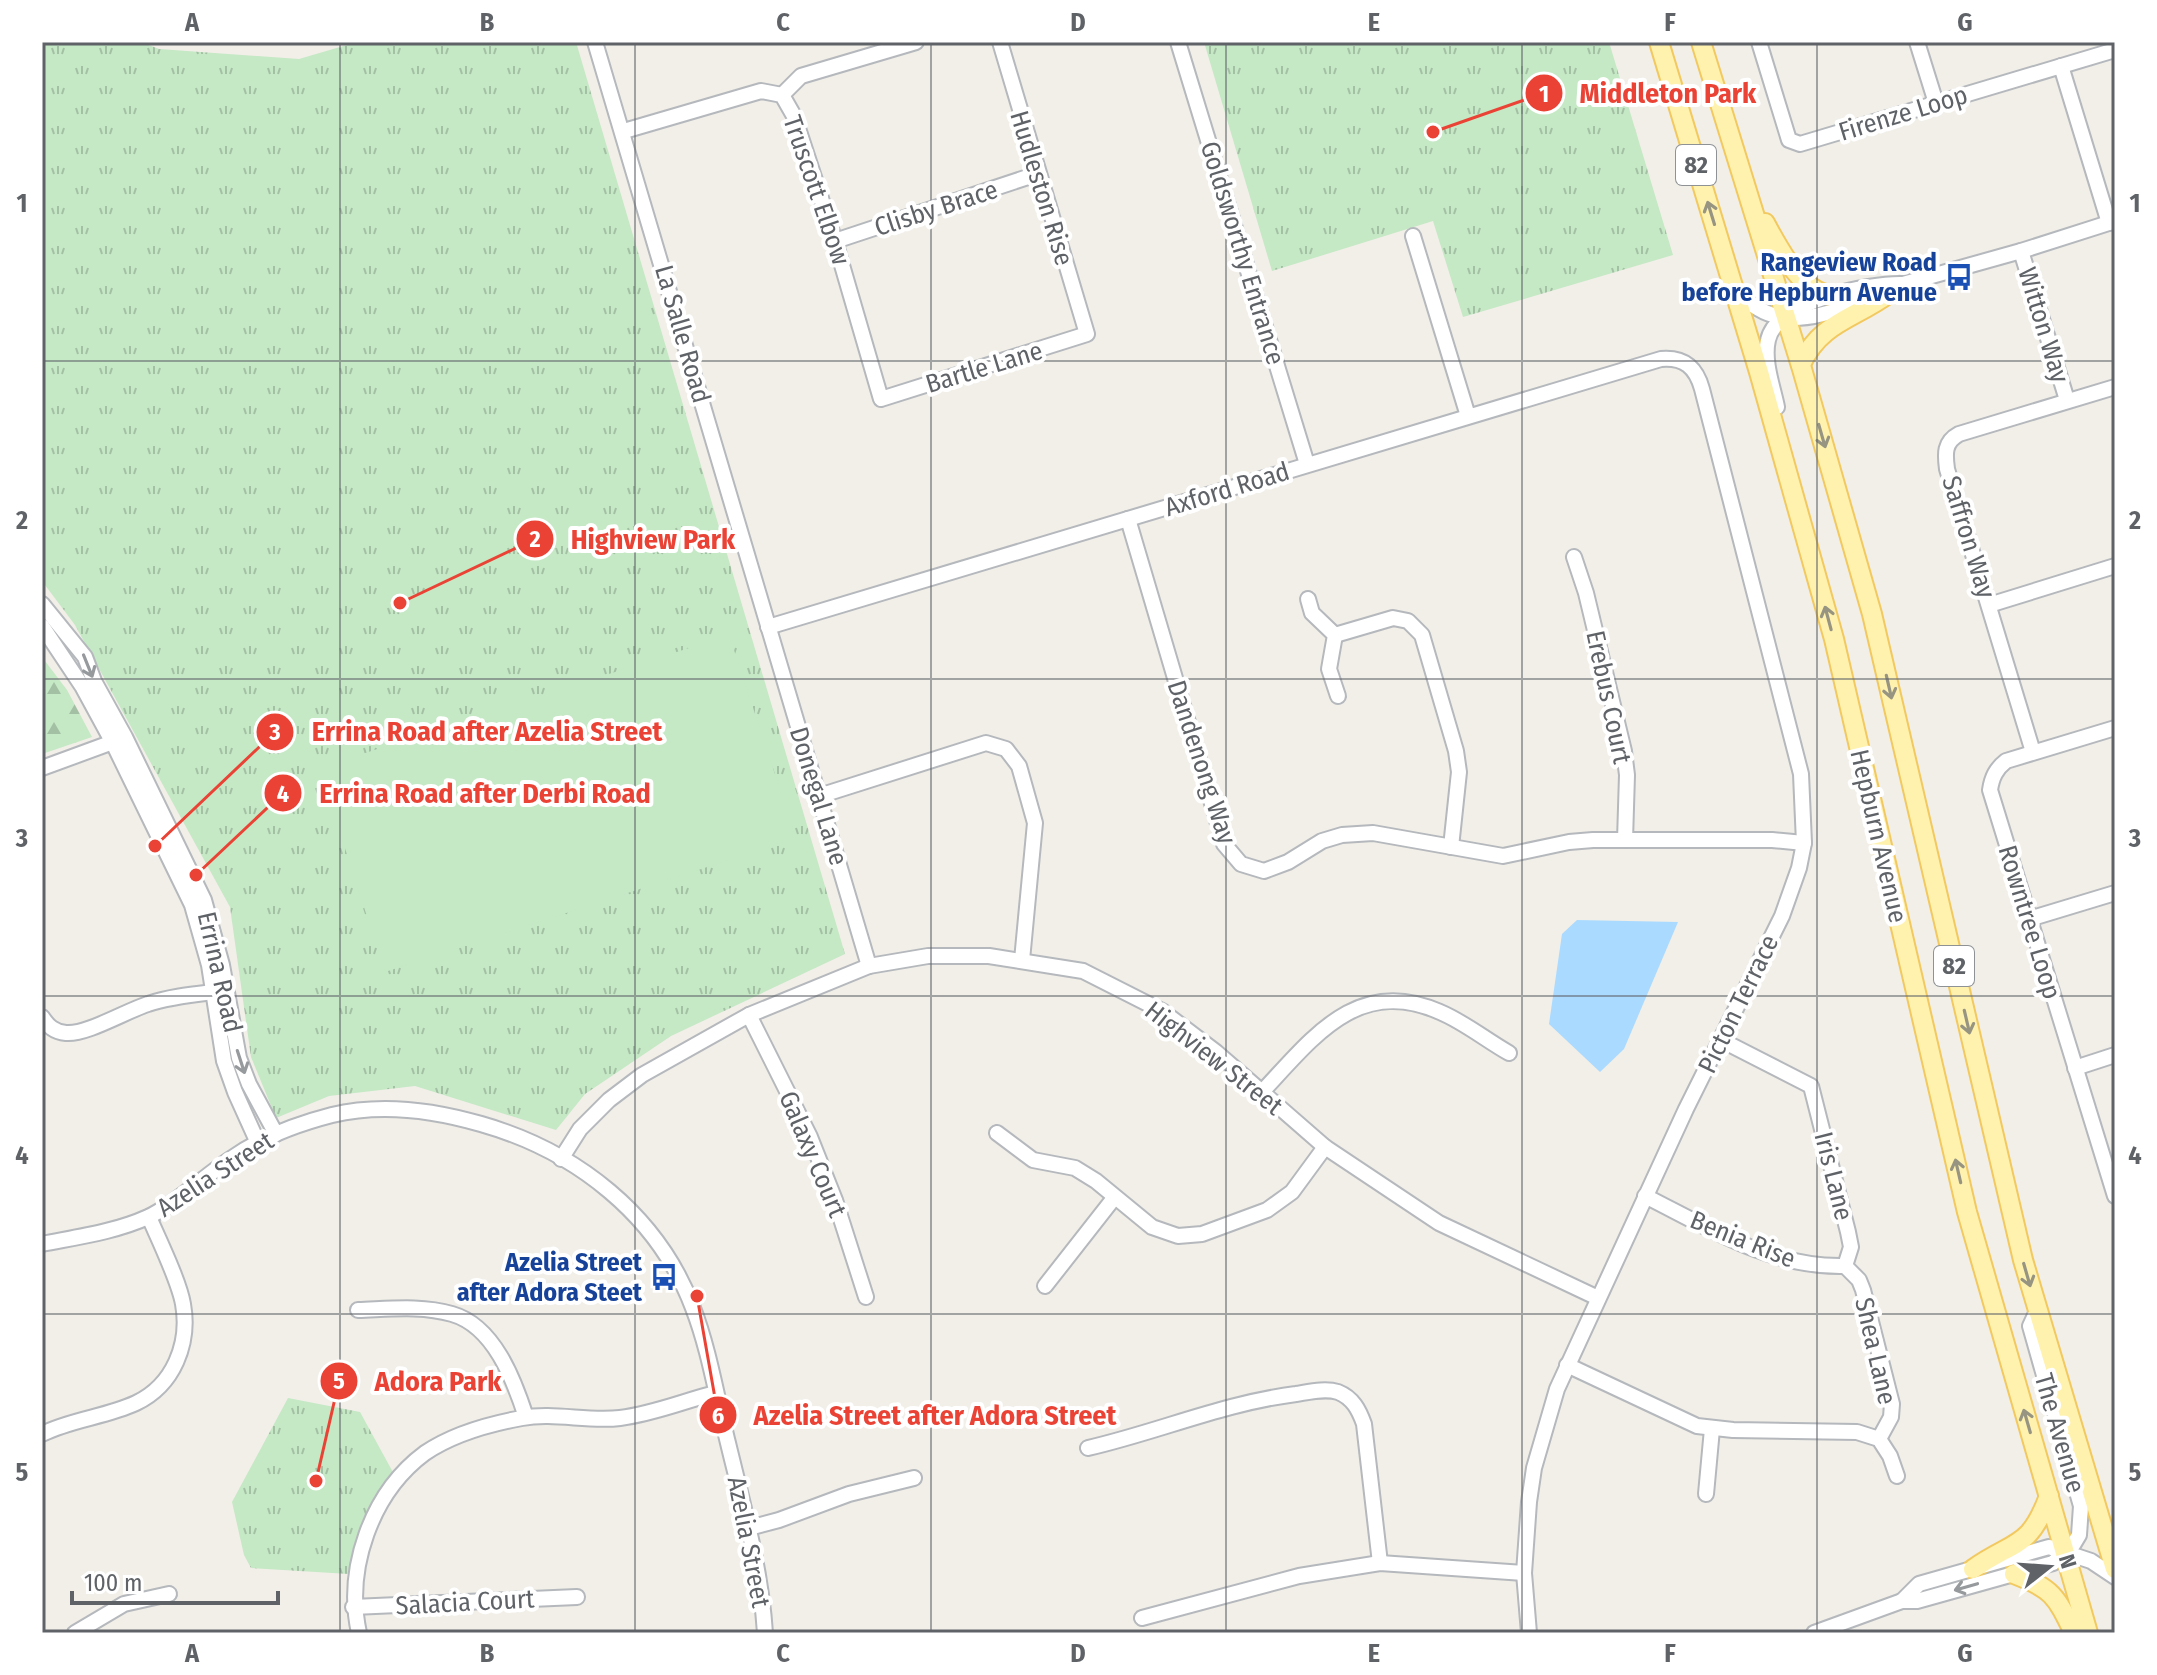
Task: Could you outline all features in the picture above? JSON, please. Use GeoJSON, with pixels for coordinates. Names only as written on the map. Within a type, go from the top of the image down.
{"type":"FeatureCollection","features":[{"type":"Feature","properties":{"kind":"main road","name":"Hepburn Avenue"},"geometry":{"type":"LineString","coordinates":[[1659,42],[1798,504],[1834,639],[1967,1212],[2088,1633]]}},
{"type":"Feature","properties":{"kind":"main road","name":"Hepburn Avenue"},"geometry":{"type":"LineString","coordinates":[[1701,42],[1787,317],[1872,614],[2023,1260],[2115,1569]]}},
{"type":"Feature","properties":{"kind":"main road"},"geometry":{"type":"LineString","coordinates":[[1737,162],[1788,263],[1816,292],[1832,295]]}},
{"type":"Feature","properties":{"kind":"main road"},"geometry":{"type":"LineString","coordinates":[[1801,364],[1814,341],[1827,330],[1839,321],[1869,308],[1895,289]]}},
{"type":"Feature","properties":{"kind":"main road"},"geometry":{"type":"LineString","coordinates":[[1973,1569],[2027,1536],[2038,1524],[2049,1496]]}},
{"type":"Feature","properties":{"kind":"main road"},"geometry":{"type":"LineString","coordinates":[[2014,1574],[2044,1586],[2063,1609],[2074,1633]]}},
{"type":"Feature","properties":{"kind":"street","name":"La Salle Road"},"geometry":{"type":"LineString","coordinates":[[595,42],[624,131],[768,627]]}},
{"type":"Feature","properties":{"kind":"street"},"geometry":{"type":"LineString","coordinates":[[782,95],[801,76],[916,42]]}},
{"type":"Feature","properties":{"kind":"street","name":"Hudleston Rise"},"geometry":{"type":"LineString","coordinates":[[1000,42],[1087,334]]}},
{"type":"Feature","properties":{"kind":"street","name":"Goldsworthy Entrance"},"geometry":{"type":"LineString","coordinates":[[1178,42],[1307,464]]}},
{"type":"Feature","properties":{"kind":"street","name":"Firenze Loop"},"geometry":{"type":"LineString","coordinates":[[1759,42],[1789,140],[1800,144],[2115,50]]}},
{"type":"Feature","properties":{"kind":"street"},"geometry":{"type":"LineString","coordinates":[[1917,42],[1936,103]]}},
{"type":"Feature","properties":{"kind":"street"},"geometry":{"type":"LineString","coordinates":[[1734,288],[1757,310],[1807,320],[1895,289],[2112,222],[2061,66]]}},
{"type":"Feature","properties":{"kind":"street","name":"Truscott Elbow"},"geometry":{"type":"LineString","coordinates":[[624,131],[761,91],[782,95],[794,116],[835,241],[881,399]]}},
{"type":"Feature","properties":{"kind":"street","name":"Clisby Brace"},"geometry":{"type":"LineString","coordinates":[[835,241],[1037,174]]}},
{"type":"Feature","properties":{"kind":"street"},"geometry":{"type":"LineString","coordinates":[[1413,236],[1468,416]]}},
{"type":"Feature","properties":{"kind":"street","name":"Witton Way"},"geometry":{"type":"LineString","coordinates":[[2021,251],[2067,400]]}},
{"type":"Feature","properties":{"kind":"street"},"geometry":{"type":"LineString","coordinates":[[1798,504],[1767,358],[1771,332],[1802,304],[1884,283],[1895,289]]}},
{"type":"Feature","properties":{"kind":"street","name":"Bartle Lane"},"geometry":{"type":"LineString","coordinates":[[881,399],[1087,334]]}},
{"type":"Feature","properties":{"kind":"street","name":"Axford Road"},"geometry":{"type":"LineString","coordinates":[[768,627],[1661,359],[1686,362]]}},
{"type":"Feature","properties":{"kind":"street","name":"Picton Terrace"},"geometry":{"type":"LineString","coordinates":[[1529,1633],[1525,1541],[1534,1468],[1545,1426],[1567,1365],[1645,1196],[1782,916],[1799,868],[1804,843],[1801,774],[1702,389],[1695,370],[1686,362]]}},
{"type":"Feature","properties":{"kind":"street"},"geometry":{"type":"LineString","coordinates":[[2067,400],[2115,387]]}},
{"type":"Feature","properties":{"kind":"street","name":"Saffron Way"},"geometry":{"type":"LineString","coordinates":[[2033,752],[1947,469],[1946,447],[1951,438],[1959,434],[2067,400]]}},
{"type":"Feature","properties":{"kind":"street","name":"Dandenong Way"},"geometry":{"type":"LineString","coordinates":[[1128,519],[1224,844],[1241,864],[1264,871],[1288,862],[1322,841],[1342,835],[1373,833],[1503,856],[1569,842],[1772,840],[1804,843]]}},
{"type":"Feature","properties":{"kind":"street","name":"Erebus Court"},"geometry":{"type":"LineString","coordinates":[[1574,557],[1586,593],[1624,751],[1627,775],[1625,840]]}},
{"type":"Feature","properties":{"kind":"street"},"geometry":{"type":"LineString","coordinates":[[1989,605],[2115,566]]}},
{"type":"Feature","properties":{"kind":"street"},"geometry":{"type":"LineString","coordinates":[[1308,599],[1312,613],[1335,635]]}},
{"type":"Feature","properties":{"kind":"street","name":"Errina Road"},"geometry":{"type":"LineString","coordinates":[[42,604],[85,657],[119,740],[204,900],[222,965],[219,992],[224,1061],[258,1143]]}},
{"type":"Feature","properties":{"kind":"street"},"geometry":{"type":"LineString","coordinates":[[1335,635],[1393,618],[1408,621],[1422,635],[1456,751],[1459,772],[1451,847]]}},
{"type":"Feature","properties":{"kind":"street","name":"Errina Road"},"geometry":{"type":"LineString","coordinates":[[42,626],[119,740]]}},
{"type":"Feature","properties":{"kind":"street","name":"Donegal Lane"},"geometry":{"type":"LineString","coordinates":[[768,627],[869,966]]}},
{"type":"Feature","properties":{"kind":"street"},"geometry":{"type":"LineString","coordinates":[[1335,635],[1329,669],[1338,696]]}},
{"type":"Feature","properties":{"kind":"street","name":"Rowntree Loop"},"geometry":{"type":"LineString","coordinates":[[2115,728],[2006,761],[1998,768],[1990,790],[2115,1196]]}},
{"type":"Feature","properties":{"kind":"street"},"geometry":{"type":"LineString","coordinates":[[42,768],[119,740]]}},
{"type":"Feature","properties":{"kind":"street"},"geometry":{"type":"LineString","coordinates":[[819,796],[986,743],[1006,749],[1019,766],[1035,823],[1022,960]]}},
{"type":"Feature","properties":{"kind":"street"},"geometry":{"type":"LineString","coordinates":[[2029,919],[2115,893]]}},
{"type":"Feature","properties":{"kind":"street","name":"Highview Street"},"geometry":{"type":"LineString","coordinates":[[561,1159],[580,1129],[609,1100],[642,1075],[749,1015],[869,966],[928,956],[989,956],[1022,960],[1083,971],[1162,1011],[1216,1052],[1325,1147],[1439,1223],[1598,1298]]}},
{"type":"Feature","properties":{"kind":"street"},"geometry":{"type":"LineString","coordinates":[[42,1017],[48,1027],[63,1033],[78,1033],[120,1013],[153,1002],[219,992]]}},
{"type":"Feature","properties":{"kind":"street","name":"Errina Road"},"geometry":{"type":"LineString","coordinates":[[219,992],[249,1084],[276,1134]]}},
{"type":"Feature","properties":{"kind":"street"},"geometry":{"type":"LineString","coordinates":[[1261,1093],[1320,1030],[1361,1006],[1395,999],[1440,1011],[1509,1053]]}},
{"type":"Feature","properties":{"kind":"street","name":"Galaxy Court"},"geometry":{"type":"LineString","coordinates":[[749,1015],[810,1137],[835,1200],[866,1297]]}},
{"type":"Feature","properties":{"kind":"street","name":"Iris Lane"},"geometry":{"type":"LineString","coordinates":[[1721,1040],[1811,1086],[1851,1247],[1845,1266]]}},
{"type":"Feature","properties":{"kind":"street"},"geometry":{"type":"LineString","coordinates":[[2075,1068],[2115,1055]]}},
{"type":"Feature","properties":{"kind":"street","name":"Azelia Street"},"geometry":{"type":"LineString","coordinates":[[42,1244],[104,1232],[149,1217],[234,1156],[276,1134],[335,1114],[378,1109],[446,1114],[497,1129],[561,1159],[587,1173],[623,1200],[651,1232],[678,1275],[694,1309],[749,1528],[763,1603],[765,1633]]}},
{"type":"Feature","properties":{"kind":"street"},"geometry":{"type":"LineString","coordinates":[[997,1133],[1033,1160],[1075,1168],[1096,1181],[1152,1227],[1178,1236],[1202,1234],[1267,1210],[1292,1192],[1325,1147]]}},
{"type":"Feature","properties":{"kind":"street","name":"Benia Rise"},"geometry":{"type":"LineString","coordinates":[[1645,1196],[1766,1255],[1819,1267],[1845,1266]]}},
{"type":"Feature","properties":{"kind":"street"},"geometry":{"type":"LineString","coordinates":[[1045,1286],[1114,1198]]}},
{"type":"Feature","properties":{"kind":"street"},"geometry":{"type":"LineString","coordinates":[[42,1434],[139,1402],[159,1388],[175,1367],[185,1338],[183,1303],[149,1217]]}},
{"type":"Feature","properties":{"kind":"street","name":"Shea Lane"},"geometry":{"type":"LineString","coordinates":[[1845,1266],[1859,1280],[1863,1290],[1892,1404],[1891,1417],[1879,1439]]}},
{"type":"Feature","properties":{"kind":"street"},"geometry":{"type":"LineString","coordinates":[[358,1310],[416,1308],[455,1314],[486,1336],[514,1379],[526,1417]]}},
{"type":"Feature","properties":{"kind":"street","name":"The Avenue"},"geometry":{"type":"LineString","coordinates":[[2037,1311],[2030,1326],[2081,1506],[2079,1535],[2064,1552]]}},
{"type":"Feature","properties":{"kind":"street"},"geometry":{"type":"LineString","coordinates":[[1567,1365],[1683,1420],[1712,1429],[1857,1432],[1879,1439],[1890,1456],[1897,1476]]}},
{"type":"Feature","properties":{"kind":"street"},"geometry":{"type":"LineString","coordinates":[[1088,1448],[1257,1399],[1321,1390],[1336,1391],[1349,1398],[1360,1411],[1364,1424],[1380,1563]]}},
{"type":"Feature","properties":{"kind":"street"},"geometry":{"type":"LineString","coordinates":[[359,1633],[353,1607],[355,1575],[365,1535],[389,1489],[425,1454],[471,1430],[526,1417],[619,1418],[715,1393]]}},
{"type":"Feature","properties":{"kind":"street"},"geometry":{"type":"LineString","coordinates":[[1706,1494],[1712,1429]]}},
{"type":"Feature","properties":{"kind":"street"},"geometry":{"type":"LineString","coordinates":[[749,1528],[849,1494],[914,1478]]}},
{"type":"Feature","properties":{"kind":"street"},"geometry":{"type":"LineString","coordinates":[[1902,1601],[1919,1584],[2049,1547],[2091,1561],[2115,1577]]}},
{"type":"Feature","properties":{"kind":"street"},"geometry":{"type":"LineString","coordinates":[[1814,1633],[1902,1601],[1917,1601],[2051,1564],[2064,1552]]}},
{"type":"Feature","properties":{"kind":"street"},"geometry":{"type":"LineString","coordinates":[[1142,1618],[1299,1576],[1380,1563],[1524,1573]]}},
{"type":"Feature","properties":{"kind":"street"},"geometry":{"type":"LineString","coordinates":[[75,1633],[124,1604],[169,1594]]}},
{"type":"Feature","properties":{"kind":"street","name":"Salacia Court"},"geometry":{"type":"LineString","coordinates":[[353,1607],[577,1597]]}},
{"type":"Feature","properties":{"kind":"green space"},"geometry":{"type":"Polygon","coordinates":[[[42,42],[141,42],[159,49],[299,59],[357,42],[576,42],[845,954],[671,1036],[585,1094],[556,1130],[415,1086],[329,1096],[276,1118],[251,1057],[230,907],[75,625],[42,581],[42,42]]]}},
{"type":"Feature","properties":{"kind":"green space"},"geometry":{"type":"Polygon","coordinates":[[[1204,42],[1609,42],[1673,255],[1463,317],[1433,221],[1272,271],[1204,42]]]}},
{"type":"Feature","properties":{"kind":"green space"},"geometry":{"type":"Polygon","coordinates":[[[729,635],[796,838],[385,972],[319,768],[729,635]]]}},
{"type":"Feature","properties":{"kind":"green space"},"geometry":{"type":"Polygon","coordinates":[[[42,657],[67,690],[92,737],[42,754],[42,657]]]}},
{"type":"Feature","properties":{"kind":"green space"},"geometry":{"type":"Polygon","coordinates":[[[288,1398],[360,1412],[395,1476],[364,1521],[353,1549],[349,1574],[251,1568],[244,1555],[232,1502],[288,1398]]]}},
{"type":"Feature","properties":{"kind":"water"},"geometry":{"type":"Polygon","coordinates":[[[1577,920],[1678,922],[1624,1049],[1600,1072],[1549,1024],[1562,934],[1577,920]]]}},
{"type":"Feature","properties":{"kind":"place","name":"Middleton Park"},"geometry":{"type":"Point","coordinates":[1433,132]}},
{"type":"Feature","properties":{"kind":"place","name":"Rangeview Road before Hepburn Avenue"},"geometry":{"type":"Point","coordinates":[1959,277]}},
{"type":"Feature","properties":{"kind":"place","name":"Highview Park"},"geometry":{"type":"Point","coordinates":[400,603]}},
{"type":"Feature","properties":{"kind":"place","name":"Errina Road after Azelia Street"},"geometry":{"type":"Point","coordinates":[155,846]}},
{"type":"Feature","properties":{"kind":"place","name":"Errina Road after Derbi Road"},"geometry":{"type":"Point","coordinates":[196,875]}},
{"type":"Feature","properties":{"kind":"place","name":"Azelia Street after Adora Steet"},"geometry":{"type":"Point","coordinates":[664,1277]}},
{"type":"Feature","properties":{"kind":"place","name":"Azelia Street after Adora Street"},"geometry":{"type":"Point","coordinates":[697,1296]}},
{"type":"Feature","properties":{"kind":"place","name":"Adora Park"},"geometry":{"type":"Point","coordinates":[316,1481]}}]}
